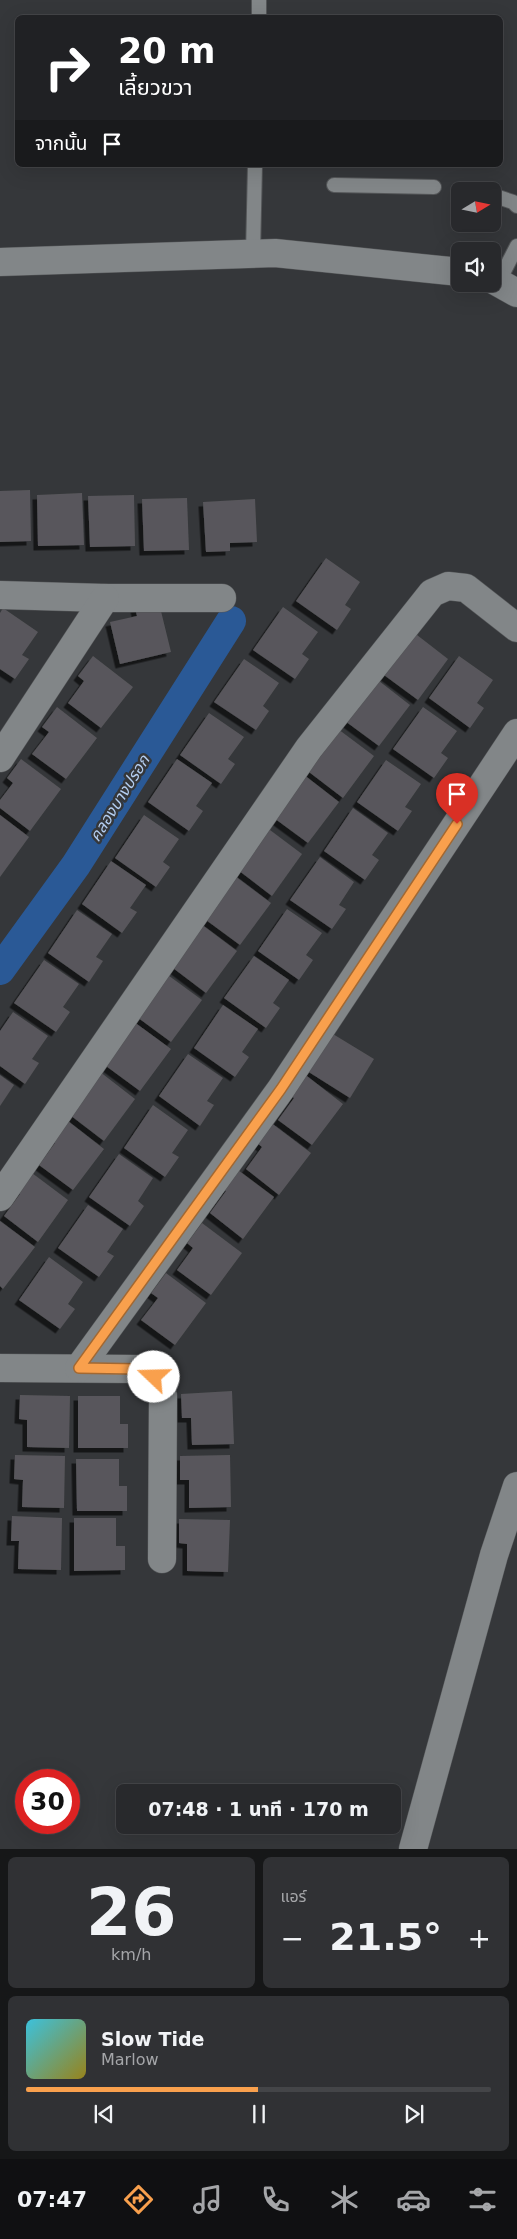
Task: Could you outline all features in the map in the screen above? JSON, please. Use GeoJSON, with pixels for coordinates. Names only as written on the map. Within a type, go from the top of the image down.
{"type":"FeatureCollection","features":[{"type":"Feature","properties":{"kind":"street"},"geometry":{"type":"LineString","coordinates":[[0,262],[275,253],[451,271]]}},
{"type":"Feature","properties":{"kind":"street"},"geometry":{"type":"LineString","coordinates":[[0,1197],[309,748],[432,593],[448,586],[466,588],[517,628]]}},
{"type":"Feature","properties":{"kind":"street"},"geometry":{"type":"LineString","coordinates":[[0,595],[105,598],[222,598]]}},
{"type":"Feature","properties":{"kind":"street"},"geometry":{"type":"LineString","coordinates":[[0,758],[105,598]]}},
{"type":"Feature","properties":{"kind":"street"},"geometry":{"type":"LineString","coordinates":[[79,1368],[281,1089],[517,733]]}},
{"type":"Feature","properties":{"kind":"street"},"geometry":{"type":"LineString","coordinates":[[0,1368],[138,1369],[154,1377],[163,1396],[162,1558]]}},
{"type":"Feature","properties":{"kind":"street"},"geometry":{"type":"LineString","coordinates":[[413,1849],[494,1555],[517,1486]]}},
{"type":"Feature","properties":{"kind":"lane"},"geometry":{"type":"LineString","coordinates":[[259,0],[259,15]]}},
{"type":"Feature","properties":{"kind":"lane"},"geometry":{"type":"LineString","coordinates":[[253,254],[255,167]]}},
{"type":"Feature","properties":{"kind":"lane"},"geometry":{"type":"LineString","coordinates":[[334,185],[434,187]]}},
{"type":"Feature","properties":{"kind":"lane"},"geometry":{"type":"LineString","coordinates":[[501,198],[514,202],[517,206]]}},
{"type":"Feature","properties":{"kind":"lane"},"geometry":{"type":"LineString","coordinates":[[503,284],[517,246]]}},
{"type":"Feature","properties":{"kind":"building"},"geometry":{"type":"Polygon","coordinates":[[[30,490],[31,541],[0,542],[0,491],[30,490]]]}},
{"type":"Feature","properties":{"kind":"building"},"geometry":{"type":"Polygon","coordinates":[[[82,493],[84,545],[38,546],[37,495],[82,493]]]}},
{"type":"Feature","properties":{"kind":"building"},"geometry":{"type":"Polygon","coordinates":[[[134,495],[135,546],[90,547],[88,496],[134,495]]]}},
{"type":"Feature","properties":{"kind":"building"},"geometry":{"type":"Polygon","coordinates":[[[187,498],[189,550],[144,551],[142,499],[187,498]]]}},
{"type":"Feature","properties":{"kind":"building"},"geometry":{"type":"Polygon","coordinates":[[[255,499],[257,542],[230,543],[230,551],[206,552],[203,502],[255,499]]]}},
{"type":"Feature","properties":{"kind":"building"},"geometry":{"type":"Polygon","coordinates":[[[326,558],[360,582],[345,605],[351,609],[337,630],[296,601],[326,558]]]}},
{"type":"Feature","properties":{"kind":"building"},"geometry":{"type":"Polygon","coordinates":[[[159,603],[171,652],[120,664],[110,622],[137,616],[135,608],[159,603]]]}},
{"type":"Feature","properties":{"kind":"building"},"geometry":{"type":"Polygon","coordinates":[[[283,607],[318,632],[302,654],[309,659],[295,679],[253,650],[283,607]]]}},
{"type":"Feature","properties":{"kind":"building"},"geometry":{"type":"Polygon","coordinates":[[[3,608],[38,632],[22,655],[29,659],[15,679],[0,669],[0,613],[3,608]]]}},
{"type":"Feature","properties":{"kind":"building"},"geometry":{"type":"Polygon","coordinates":[[[408,628],[448,659],[418,700],[384,675],[408,628]]]}},
{"type":"Feature","properties":{"kind":"building"},"geometry":{"type":"Polygon","coordinates":[[[93,656],[133,687],[101,728],[68,703],[84,681],[78,676],[93,656]]]}},
{"type":"Feature","properties":{"kind":"building"},"geometry":{"type":"Polygon","coordinates":[[[459,656],[493,680],[477,703],[484,708],[470,728],[429,698],[459,656]]]}},
{"type":"Feature","properties":{"kind":"building"},"geometry":{"type":"Polygon","coordinates":[[[244,659],[279,683],[263,706],[269,711],[256,730],[214,702],[244,659]]]}},
{"type":"Feature","properties":{"kind":"building"},"geometry":{"type":"Polygon","coordinates":[[[370,674],[410,705],[379,746],[345,721],[370,674]]]}},
{"type":"Feature","properties":{"kind":"building"},"geometry":{"type":"Polygon","coordinates":[[[57,707],[97,738],[66,779],[32,754],[49,732],[42,727],[57,707]]]}},
{"type":"Feature","properties":{"kind":"building"},"geometry":{"type":"Polygon","coordinates":[[[423,707],[457,731],[441,753],[448,758],[434,778],[393,749],[423,707]]]}},
{"type":"Feature","properties":{"kind":"building"},"geometry":{"type":"Polygon","coordinates":[[[209,713],[244,737],[228,759],[235,764],[221,784],[180,755],[209,713]]]}},
{"type":"Feature","properties":{"kind":"building"},"geometry":{"type":"Polygon","coordinates":[[[334,726],[374,756],[343,798],[309,772],[325,750],[319,745],[334,726]]]}},
{"type":"Feature","properties":{"kind":"building"},"geometry":{"type":"Polygon","coordinates":[[[21,759],[61,789],[30,831],[0,808],[0,800],[13,783],[7,778],[21,759]]]}},
{"type":"Feature","properties":{"kind":"building"},"geometry":{"type":"Polygon","coordinates":[[[177,759],[212,783],[196,806],[203,811],[189,831],[148,802],[177,759]]]}},
{"type":"Feature","properties":{"kind":"building"},"geometry":{"type":"Polygon","coordinates":[[[386,760],[421,784],[405,807],[412,811],[398,831],[357,802],[386,760]]]}},
{"type":"Feature","properties":{"kind":"building"},"geometry":{"type":"Polygon","coordinates":[[[299,771],[339,802],[308,843],[274,818],[299,771]]]}},
{"type":"Feature","properties":{"kind":"building"},"geometry":{"type":"Polygon","coordinates":[[[353,808],[388,833],[372,855],[379,860],[365,880],[324,851],[353,808]]]}},
{"type":"Feature","properties":{"kind":"building"},"geometry":{"type":"Polygon","coordinates":[[[0,815],[29,837],[0,877],[0,815]]]}},
{"type":"Feature","properties":{"kind":"building"},"geometry":{"type":"Polygon","coordinates":[[[144,815],[179,839],[163,862],[170,867],[156,887],[115,858],[144,815]]]}},
{"type":"Feature","properties":{"kind":"building"},"geometry":{"type":"Polygon","coordinates":[[[262,824],[302,854],[272,896],[238,870],[262,824]]]}},
{"type":"Feature","properties":{"kind":"building"},"geometry":{"type":"Polygon","coordinates":[[[320,857],[354,882],[339,905],[346,909],[332,929],[290,900],[320,857]]]}},
{"type":"Feature","properties":{"kind":"building"},"geometry":{"type":"Polygon","coordinates":[[[111,861],[146,885],[130,908],[137,912],[122,933],[82,904],[111,861]]]}},
{"type":"Feature","properties":{"kind":"building"},"geometry":{"type":"Polygon","coordinates":[[[231,873],[271,903],[240,945],[206,920],[231,873]]]}},
{"type":"Feature","properties":{"kind":"building"},"geometry":{"type":"Polygon","coordinates":[[[287,909],[322,933],[306,955],[313,960],[299,980],[258,951],[287,909]]]}},
{"type":"Feature","properties":{"kind":"building"},"geometry":{"type":"Polygon","coordinates":[[[77,910],[112,934],[96,957],[103,961],[89,982],[48,953],[77,910]]]}},
{"type":"Feature","properties":{"kind":"building"},"geometry":{"type":"Polygon","coordinates":[[[197,921],[237,951],[206,993],[173,968],[197,921]]]}},
{"type":"Feature","properties":{"kind":"building"},"geometry":{"type":"Polygon","coordinates":[[[254,956],[289,980],[273,1003],[280,1008],[266,1028],[224,998],[254,956]]]}},
{"type":"Feature","properties":{"kind":"building"},"geometry":{"type":"Polygon","coordinates":[[[44,960],[79,984],[63,1007],[70,1012],[56,1032],[14,1003],[44,960]]]}},
{"type":"Feature","properties":{"kind":"building"},"geometry":{"type":"Polygon","coordinates":[[[161,970],[202,1000],[171,1042],[137,1017],[161,970]]]}},
{"type":"Feature","properties":{"kind":"building"},"geometry":{"type":"Polygon","coordinates":[[[223,1005],[258,1029],[242,1052],[249,1057],[235,1077],[194,1048],[223,1005]]]}},
{"type":"Feature","properties":{"kind":"building"},"geometry":{"type":"Polygon","coordinates":[[[13,1012],[48,1036],[32,1059],[39,1063],[25,1084],[0,1066],[0,1031],[13,1012]]]}},
{"type":"Feature","properties":{"kind":"building"},"geometry":{"type":"Polygon","coordinates":[[[130,1019],[171,1049],[140,1091],[106,1066],[123,1043],[116,1039],[130,1019]]]}},
{"type":"Feature","properties":{"kind":"building"},"geometry":{"type":"Polygon","coordinates":[[[328,1031],[374,1059],[350,1098],[304,1069],[328,1031]]]}},
{"type":"Feature","properties":{"kind":"building"},"geometry":{"type":"Polygon","coordinates":[[[188,1054],[223,1078],[207,1101],[214,1105],[200,1126],[159,1096],[188,1054]]]}},
{"type":"Feature","properties":{"kind":"building"},"geometry":{"type":"Polygon","coordinates":[[[95,1068],[135,1099],[104,1141],[70,1115],[95,1068]]]}},
{"type":"Feature","properties":{"kind":"building"},"geometry":{"type":"Polygon","coordinates":[[[303,1073],[343,1104],[312,1145],[278,1120],[294,1098],[288,1093],[303,1073]]]}},
{"type":"Feature","properties":{"kind":"building"},"geometry":{"type":"Polygon","coordinates":[[[0,1075],[14,1085],[0,1106],[0,1075]]]}},
{"type":"Feature","properties":{"kind":"building"},"geometry":{"type":"Polygon","coordinates":[[[153,1105],[188,1130],[172,1153],[179,1157],[165,1177],[124,1148],[153,1105]]]}},
{"type":"Feature","properties":{"kind":"building"},"geometry":{"type":"Polygon","coordinates":[[[64,1118],[104,1149],[73,1190],[39,1165],[55,1143],[49,1138],[64,1118]]]}},
{"type":"Feature","properties":{"kind":"building"},"geometry":{"type":"Polygon","coordinates":[[[270,1122],[311,1153],[279,1195],[246,1169],[262,1147],[256,1142],[270,1122]]]}},
{"type":"Feature","properties":{"kind":"building"},"geometry":{"type":"Polygon","coordinates":[[[119,1154],[153,1178],[138,1201],[144,1206],[130,1226],[89,1197],[119,1154]]]}},
{"type":"Feature","properties":{"kind":"building"},"geometry":{"type":"Polygon","coordinates":[[[234,1167],[274,1197],[243,1239],[210,1213],[226,1191],[219,1186],[234,1167]]]}},
{"type":"Feature","properties":{"kind":"building"},"geometry":{"type":"Polygon","coordinates":[[[28,1170],[68,1200],[38,1242],[4,1216],[20,1194],[13,1189],[28,1170]]]}},
{"type":"Feature","properties":{"kind":"building"},"geometry":{"type":"Polygon","coordinates":[[[88,1205],[123,1229],[107,1252],[114,1256],[99,1277],[58,1248],[88,1205]]]}},
{"type":"Feature","properties":{"kind":"building"},"geometry":{"type":"Polygon","coordinates":[[[0,1221],[35,1247],[3,1289],[0,1286],[0,1221]]]}},
{"type":"Feature","properties":{"kind":"building"},"geometry":{"type":"Polygon","coordinates":[[[202,1223],[242,1253],[211,1295],[177,1270],[193,1248],[187,1243],[202,1223]]]}},
{"type":"Feature","properties":{"kind":"building"},"geometry":{"type":"Polygon","coordinates":[[[49,1257],[83,1282],[68,1304],[75,1309],[60,1329],[19,1300],[49,1257]]]}},
{"type":"Feature","properties":{"kind":"building"},"geometry":{"type":"Polygon","coordinates":[[[166,1273],[206,1303],[175,1345],[141,1320],[158,1298],[151,1293],[166,1273]]]}},
{"type":"Feature","properties":{"kind":"building"},"geometry":{"type":"Polygon","coordinates":[[[232,1391],[234,1444],[192,1445],[191,1418],[182,1418],[181,1394],[232,1391]]]}},
{"type":"Feature","properties":{"kind":"building"},"geometry":{"type":"Polygon","coordinates":[[[20,1395],[70,1396],[69,1448],[27,1447],[27,1420],[19,1419],[20,1395]]]}},
{"type":"Feature","properties":{"kind":"building"},"geometry":{"type":"Polygon","coordinates":[[[78,1396],[120,1396],[120,1424],[128,1424],[128,1448],[78,1448],[78,1396]]]}},
{"type":"Feature","properties":{"kind":"building"},"geometry":{"type":"Polygon","coordinates":[[[15,1455],[65,1456],[64,1508],[22,1507],[23,1480],[14,1479],[15,1455]]]}},
{"type":"Feature","properties":{"kind":"building"},"geometry":{"type":"Polygon","coordinates":[[[230,1455],[231,1507],[189,1508],[189,1480],[180,1480],[180,1456],[230,1455]]]}},
{"type":"Feature","properties":{"kind":"building"},"geometry":{"type":"Polygon","coordinates":[[[76,1459],[119,1459],[119,1486],[127,1486],[127,1511],[77,1511],[76,1459]]]}},
{"type":"Feature","properties":{"kind":"building"},"geometry":{"type":"Polygon","coordinates":[[[12,1516],[62,1518],[61,1570],[18,1569],[19,1541],[11,1541],[12,1516]]]}},
{"type":"Feature","properties":{"kind":"building"},"geometry":{"type":"Polygon","coordinates":[[[74,1518],[116,1518],[116,1546],[125,1546],[125,1570],[74,1571],[74,1518]]]}},
{"type":"Feature","properties":{"kind":"building"},"geometry":{"type":"Polygon","coordinates":[[[179,1519],[230,1520],[228,1572],[187,1571],[187,1544],[179,1543],[179,1519]]]}},
{"type":"Feature","properties":{"kind":"waterway","name":"คลองบางปรอก"},"geometry":{"type":"LineString","coordinates":[[0,970],[76,865],[231,621]]}},
{"type":"Feature","properties":{"kind":"route"},"geometry":{"type":"LineString","coordinates":[[154,1377],[138,1369],[79,1368],[281,1089],[457,824]]}}]}
